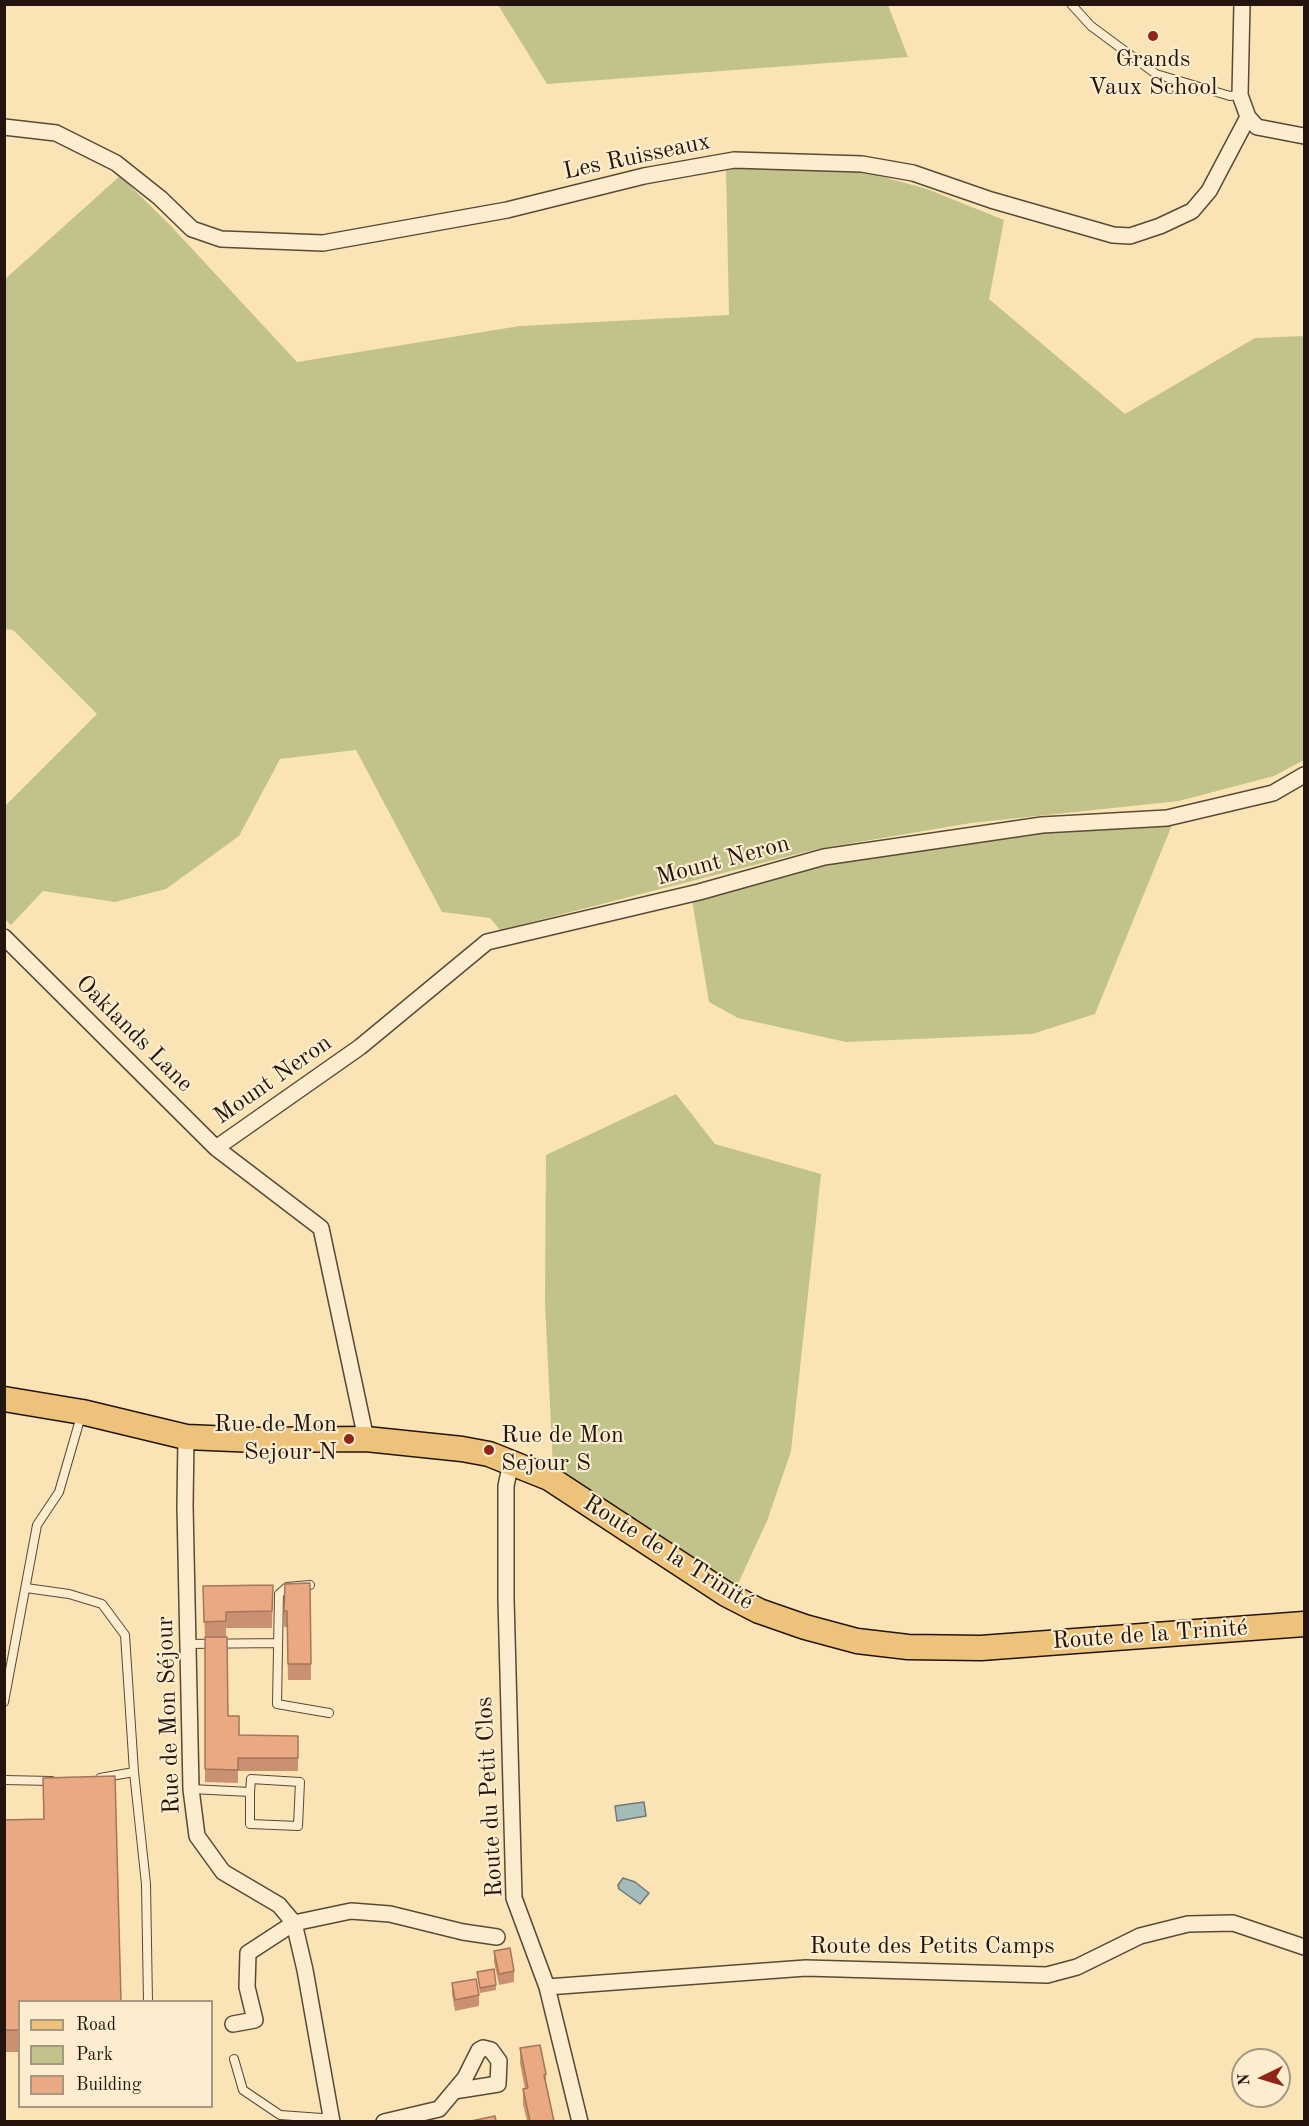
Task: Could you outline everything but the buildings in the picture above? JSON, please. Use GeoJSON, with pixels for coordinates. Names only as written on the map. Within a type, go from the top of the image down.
{"type":"FeatureCollection","features":[{"type":"Feature","properties":{"kind":"main road","name":"Route de la Trinité"},"geometry":{"type":"LineString","coordinates":[[4,1399],[82,1412],[186,1437],[257,1440],[366,1439],[489,1454],[549,1478],[726,1594],[768,1614],[857,1641],[908,1647],[981,1648],[1305,1624]]}},
{"type":"Feature","properties":{"kind":"street"},"geometry":{"type":"LineString","coordinates":[[1242,4],[1240,95],[1248,117],[1257,127],[1305,136]]}},
{"type":"Feature","properties":{"kind":"street","name":"Les Ruisseaux"},"geometry":{"type":"LineString","coordinates":[[4,127],[56,133],[116,163],[160,198],[192,229],[221,239],[323,243],[507,210],[644,176],[734,160],[862,164],[913,173],[991,200],[1113,235],[1130,236],[1160,226],[1192,211],[1209,190],[1248,117]]}},
{"type":"Feature","properties":{"kind":"street","name":"Mount Neron"},"geometry":{"type":"LineString","coordinates":[[216,1148],[360,1047],[487,942],[699,892],[824,856],[1042,825],[1167,818],[1273,793],[1305,775]]}},
{"type":"Feature","properties":{"kind":"street","name":"Oaklands Lane"},"geometry":{"type":"LineString","coordinates":[[4,937],[216,1148],[321,1228],[366,1439]]}},
{"type":"Feature","properties":{"kind":"street","name":"Rue de Mon Séjour"},"geometry":{"type":"LineString","coordinates":[[186,1437],[185,1506],[191,1789],[197,1836],[223,1872],[279,1905],[294,1923]]}},
{"type":"Feature","properties":{"kind":"street","name":"Route du Petit Clos"},"geometry":{"type":"LineString","coordinates":[[511,1462],[506,1486],[506,1599],[514,1898],[547,1987],[580,2121]]}},
{"type":"Feature","properties":{"kind":"street"},"geometry":{"type":"LineString","coordinates":[[233,2024],[255,2020],[248,1987],[248,1953],[294,1923],[351,1911],[390,1914],[463,1932],[497,1937]]}},
{"type":"Feature","properties":{"kind":"street"},"geometry":{"type":"LineString","coordinates":[[294,1923],[332,2119]]}},
{"type":"Feature","properties":{"kind":"street","name":"Route des Petits Camps"},"geometry":{"type":"LineString","coordinates":[[547,1987],[806,1968],[1047,1975],[1077,1968],[1140,1936],[1188,1924],[1233,1923],[1305,1947]]}},
{"type":"Feature","properties":{"kind":"street"},"geometry":{"type":"LineString","coordinates":[[384,2121],[439,2109],[454,2091]]}},
{"type":"Feature","properties":{"kind":"lane"},"geometry":{"type":"LineString","coordinates":[[1071,4],[1091,26],[1156,74],[1230,96],[1240,95]]}},
{"type":"Feature","properties":{"kind":"lane"},"geometry":{"type":"LineString","coordinates":[[4,1702],[37,1525],[59,1492],[82,1412]]}},
{"type":"Feature","properties":{"kind":"lane"},"geometry":{"type":"LineString","coordinates":[[310,1585],[287,1587],[279,1594],[277,1704],[328,1713]]}},
{"type":"Feature","properties":{"kind":"lane"},"geometry":{"type":"LineString","coordinates":[[26,1588],[69,1594],[102,1604],[124,1635],[134,1773],[146,1884],[148,2000]]}},
{"type":"Feature","properties":{"kind":"lane"},"geometry":{"type":"LineString","coordinates":[[188,1644],[278,1643]]}},
{"type":"Feature","properties":{"kind":"lane"},"geometry":{"type":"LineString","coordinates":[[93,1779],[134,1773]]}},
{"type":"Feature","properties":{"kind":"lane"},"geometry":{"type":"LineString","coordinates":[[250,1779],[300,1782],[298,1826],[250,1824],[250,1791],[250,1779]]}},
{"type":"Feature","properties":{"kind":"lane"},"geometry":{"type":"LineString","coordinates":[[4,1780],[61,1782]]}},
{"type":"Feature","properties":{"kind":"lane"},"geometry":{"type":"LineString","coordinates":[[191,1789],[250,1791]]}},
{"type":"Feature","properties":{"kind":"lane"},"geometry":{"type":"LineString","coordinates":[[234,2059],[243,2090],[280,2115],[332,2119]]}},
{"type":"Feature","properties":{"kind":"green space"},"geometry":{"type":"Polygon","coordinates":[[[498,5],[888,5],[908,57],[547,84],[498,5]]]}},
{"type":"Feature","properties":{"kind":"green space"},"geometry":{"type":"Polygon","coordinates":[[[803,167],[873,174],[927,189],[1004,220],[989,299],[1125,414],[1255,338],[1304,336],[1304,760],[1274,776],[1179,801],[971,823],[817,849],[500,930],[490,918],[442,912],[356,750],[280,759],[239,836],[166,889],[115,902],[43,891],[11,925],[5,919],[5,806],[97,714],[13,630],[5,629],[4,280],[120,176],[169,224],[297,362],[520,326],[729,315],[726,169],[803,167]]]}},
{"type":"Feature","properties":{"kind":"green space"},"geometry":{"type":"Polygon","coordinates":[[[1174,820],[1095,1014],[1032,1034],[846,1042],[738,1018],[709,1002],[692,900],[825,859],[1005,835],[1174,820]]]}},
{"type":"Feature","properties":{"kind":"green space"},"geometry":{"type":"Polygon","coordinates":[[[676,1094],[715,1144],[821,1174],[791,1451],[767,1521],[736,1588],[553,1468],[545,1302],[546,1155],[676,1094]]]}},
{"type":"Feature","properties":{"kind":"water"},"geometry":{"type":"Polygon","coordinates":[[[644,1802],[646,1816],[617,1821],[615,1806],[644,1802]]]}},
{"type":"Feature","properties":{"kind":"water"},"geometry":{"type":"Polygon","coordinates":[[[623,1878],[635,1882],[649,1893],[640,1904],[619,1889],[618,1885],[623,1878]]]}},
{"type":"Feature","properties":{"kind":"place","name":"Grands Vaux School"},"geometry":{"type":"Point","coordinates":[1153,36]}},
{"type":"Feature","properties":{"kind":"place","name":"Rue de Mon Sejour N"},"geometry":{"type":"Point","coordinates":[349,1439]}},
{"type":"Feature","properties":{"kind":"place","name":"Rue de Mon Sejour S"},"geometry":{"type":"Point","coordinates":[489,1450]}}]}
